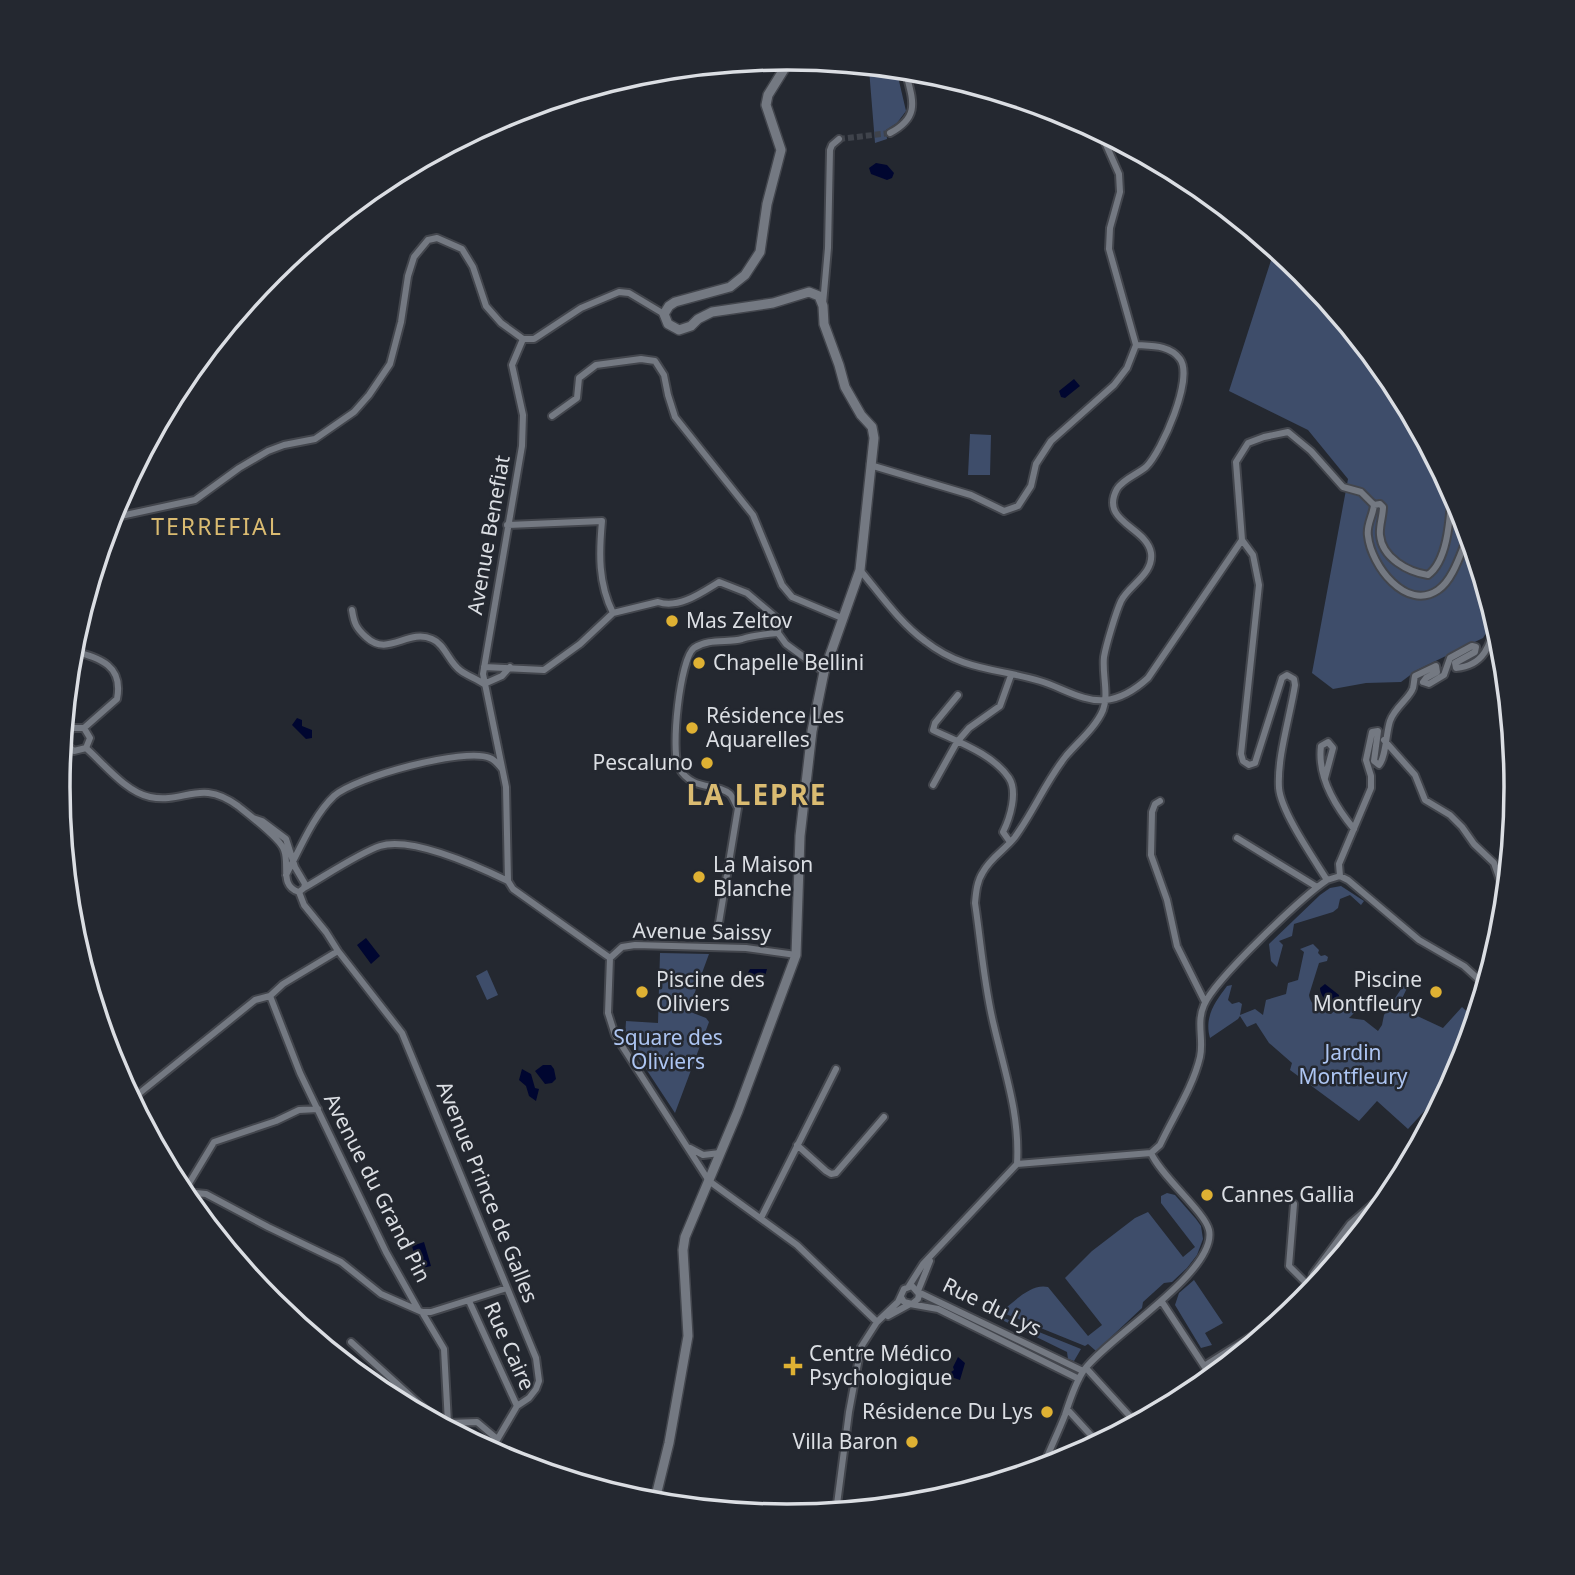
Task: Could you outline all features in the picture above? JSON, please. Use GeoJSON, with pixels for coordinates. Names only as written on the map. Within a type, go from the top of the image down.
{"type":"FeatureCollection","features":[{"type":"Feature","properties":{"kind":"main road"},"geometry":{"type":"LineString","coordinates":[[657,1493],[669,1443],[688,1336],[683,1243],[738,1111],[796,955],[802,815],[808,784],[812,731],[824,672],[860,570],[873,432],[845,387],[824,324],[823,306],[819,296],[808,292],[773,303],[712,312],[691,326],[679,330],[668,324],[664,314],[675,302],[730,287],[754,265],[760,252],[767,204],[781,150],[766,105],[773,86],[783,70]]}},
{"type":"Feature","properties":{"kind":"street"},"geometry":{"type":"LineString","coordinates":[[890,133],[905,124],[912,112],[908,81]]}},
{"type":"Feature","properties":{"kind":"street"},"geometry":{"type":"LineString","coordinates":[[823,306],[828,248],[830,150],[839,139]]}},
{"type":"Feature","properties":{"kind":"street"},"geometry":{"type":"LineString","coordinates":[[870,465],[971,495],[1004,510],[1018,506],[1031,486],[1036,464],[1051,441],[1114,385],[1127,368],[1136,345],[1109,249],[1110,228],[1120,191],[1119,174],[1106,145]]}},
{"type":"Feature","properties":{"kind":"street"},"geometry":{"type":"LineString","coordinates":[[124,517],[195,500],[242,466],[284,444],[315,439],[354,412],[390,364],[399,332],[408,276],[414,257],[428,240],[437,238],[461,249],[473,267],[486,306],[501,323],[523,339],[534,339],[581,308],[619,292],[629,293],[664,314]]}},
{"type":"Feature","properties":{"kind":"street","name":"Avenue Benefiat"},"geometry":{"type":"LineString","coordinates":[[508,881],[507,804],[503,770],[483,670],[522,446],[523,415],[512,365],[523,339]]}},
{"type":"Feature","properties":{"kind":"street"},"geometry":{"type":"LineString","coordinates":[[1017,1164],[1016,1117],[993,1025],[975,903],[981,874],[996,854],[1010,842],[1064,758],[1102,712],[1105,701],[1104,657],[1121,601],[1146,571],[1151,555],[1140,533],[1118,519],[1113,503],[1117,488],[1146,467],[1159,450],[1185,378],[1182,362],[1174,353],[1161,347],[1136,345]]}},
{"type":"Feature","properties":{"kind":"street"},"geometry":{"type":"LineString","coordinates":[[552,416],[578,398],[579,378],[596,365],[641,359],[655,361],[664,375],[676,417],[753,516],[782,585],[792,597],[842,618]]}},
{"type":"Feature","properties":{"kind":"street"},"geometry":{"type":"LineString","coordinates":[[1327,880],[1292,821],[1279,791],[1280,770],[1295,685],[1294,679],[1287,675],[1282,678],[1255,762],[1249,765],[1243,761],[1242,743],[1259,585],[1253,555],[1242,540],[1236,462],[1248,443],[1288,432],[1311,451],[1343,486],[1361,492],[1374,505],[1383,507],[1379,534],[1382,544],[1392,558],[1416,574],[1428,575],[1436,569],[1442,557],[1450,514]]}},
{"type":"Feature","properties":{"kind":"street"},"geometry":{"type":"LineString","coordinates":[[1374,505],[1367,534],[1371,550],[1389,578],[1406,593],[1429,594],[1439,589],[1447,580],[1463,547]]}},
{"type":"Feature","properties":{"kind":"street"},"geometry":{"type":"LineString","coordinates":[[507,525],[602,521],[599,560],[607,601],[613,613]]}},
{"type":"Feature","properties":{"kind":"street"},"geometry":{"type":"LineString","coordinates":[[860,570],[923,640],[945,655],[974,667],[1040,681],[1074,694],[1105,701],[1134,691],[1148,678],[1242,540]]}},
{"type":"Feature","properties":{"kind":"street"},"geometry":{"type":"LineString","coordinates":[[483,670],[510,667],[544,670],[580,643],[613,613],[658,602],[663,604],[687,600],[719,582],[747,593],[779,620],[778,633],[786,644],[824,672]]}},
{"type":"Feature","properties":{"kind":"street"},"geometry":{"type":"LineString","coordinates":[[352,610],[355,627],[373,644],[383,646],[412,637],[426,636],[436,640],[459,670],[484,684],[502,676],[510,667]]}},
{"type":"Feature","properties":{"kind":"street"},"geometry":{"type":"LineString","coordinates":[[718,929],[738,808],[730,795],[717,789],[698,786],[679,768],[674,748],[677,711],[687,659],[694,648],[722,639],[778,633]]}},
{"type":"Feature","properties":{"kind":"street"},"geometry":{"type":"LineString","coordinates":[[1340,876],[1339,864],[1371,788],[1371,776],[1366,764],[1374,730],[1378,731],[1374,759],[1376,765],[1382,763],[1384,740],[1394,711],[1412,690],[1415,676],[1436,666],[1437,672],[1423,682],[1429,684],[1444,674],[1450,658],[1472,646],[1476,647],[1475,652],[1455,663],[1456,668],[1463,667],[1483,656],[1490,645]]}},
{"type":"Feature","properties":{"kind":"street"},"geometry":{"type":"LineString","coordinates":[[73,728],[84,728],[117,699],[118,681],[115,672],[100,659],[83,654]]}},
{"type":"Feature","properties":{"kind":"street"},"geometry":{"type":"LineString","coordinates":[[933,785],[957,741],[969,728],[1000,706],[1010,678]]}},
{"type":"Feature","properties":{"kind":"street"},"geometry":{"type":"LineString","coordinates":[[958,695],[935,723],[933,730],[989,759],[1009,778],[1013,790],[1003,832],[1010,842]]}},
{"type":"Feature","properties":{"kind":"street"},"geometry":{"type":"LineString","coordinates":[[84,728],[90,738],[86,748]]}},
{"type":"Feature","properties":{"kind":"street"},"geometry":{"type":"LineString","coordinates":[[285,876],[326,806],[340,791],[411,765],[479,756],[493,748],[496,739]]}},
{"type":"Feature","properties":{"kind":"street"},"geometry":{"type":"LineString","coordinates":[[1384,740],[1419,782],[1422,797],[1462,827],[1474,845],[1494,863],[1499,878]]}},
{"type":"Feature","properties":{"kind":"street"},"geometry":{"type":"LineString","coordinates":[[1325,778],[1333,748],[1328,742],[1321,746],[1319,761],[1325,778],[1334,802],[1354,829]]}},
{"type":"Feature","properties":{"kind":"street"},"geometry":{"type":"LineString","coordinates":[[72,749],[86,748]]}},
{"type":"Feature","properties":{"kind":"street"},"geometry":{"type":"LineString","coordinates":[[86,748],[126,784],[144,795],[159,798],[198,792],[215,793],[231,801],[283,847],[286,857],[285,876],[290,887],[302,890],[372,850],[387,845],[443,852],[508,881],[513,889],[610,958],[609,1022],[709,1181],[797,1245],[877,1322]]}},
{"type":"Feature","properties":{"kind":"street"},"geometry":{"type":"LineString","coordinates":[[479,756],[494,760],[503,770]]}},
{"type":"Feature","properties":{"kind":"street"},"geometry":{"type":"LineString","coordinates":[[1160,801],[1155,804],[1152,812],[1151,855],[1167,900],[1177,946],[1205,1002]]}},
{"type":"Feature","properties":{"kind":"street"},"geometry":{"type":"LineString","coordinates":[[253,818],[268,825],[288,843],[293,860],[304,880],[302,890]]}},
{"type":"Feature","properties":{"kind":"street"},"geometry":{"type":"LineString","coordinates":[[1237,838],[1317,887]]}},
{"type":"Feature","properties":{"kind":"street"},"geometry":{"type":"LineString","coordinates":[[288,843],[303,843]]}},
{"type":"Feature","properties":{"kind":"street"},"geometry":{"type":"LineString","coordinates":[[837,1503],[850,1404],[861,1346],[877,1322],[901,1297],[904,1289],[934,1253],[1017,1164],[1151,1153],[1160,1144],[1196,1068],[1201,1051],[1200,1021],[1205,1002],[1239,962],[1317,887],[1340,876],[1352,883],[1419,940],[1464,967],[1479,980]]}},
{"type":"Feature","properties":{"kind":"street","name":"Avenue Prince de Galles"},"geometry":{"type":"LineString","coordinates":[[302,890],[304,905],[402,1033],[536,1358],[536,1389],[529,1398],[516,1406],[494,1442]]}},
{"type":"Feature","properties":{"kind":"street"},"geometry":{"type":"LineString","coordinates":[[715,947],[716,937]]}},
{"type":"Feature","properties":{"kind":"street","name":"Avenue Saissy"},"geometry":{"type":"LineString","coordinates":[[610,958],[617,950],[629,945],[775,950],[796,955]]}},
{"type":"Feature","properties":{"kind":"street"},"geometry":{"type":"LineString","coordinates":[[139,1094],[255,1000],[270,996],[283,984],[338,951]]}},
{"type":"Feature","properties":{"kind":"street","name":"Avenue du Grand Pin"},"geometry":{"type":"LineString","coordinates":[[270,996],[288,1046],[318,1110],[386,1252],[420,1310],[431,1312],[507,1288]]}},
{"type":"Feature","properties":{"kind":"street"},"geometry":{"type":"LineString","coordinates":[[761,1218],[836,1069]]}},
{"type":"Feature","properties":{"kind":"street"},"geometry":{"type":"LineString","coordinates":[[190,1184],[214,1142],[276,1121],[299,1110],[318,1110]]}},
{"type":"Feature","properties":{"kind":"street"},"geometry":{"type":"LineString","coordinates":[[797,1145],[826,1171],[836,1173],[884,1117]]}},
{"type":"Feature","properties":{"kind":"street"},"geometry":{"type":"LineString","coordinates":[[685,1145],[703,1155],[720,1153]]}},
{"type":"Feature","properties":{"kind":"street"},"geometry":{"type":"LineString","coordinates":[[1048,1456],[1084,1369],[1130,1326],[1162,1302],[1203,1257],[1210,1232],[1202,1218],[1157,1165],[1151,1153]]}},
{"type":"Feature","properties":{"kind":"street"},"geometry":{"type":"LineString","coordinates":[[196,1194],[206,1194],[326,1254],[349,1267],[373,1290],[420,1310],[444,1349],[448,1419]]}},
{"type":"Feature","properties":{"kind":"street"},"geometry":{"type":"LineString","coordinates":[[1294,1204],[1290,1266],[1306,1283]]}},
{"type":"Feature","properties":{"kind":"street"},"geometry":{"type":"LineString","coordinates":[[1313,1276],[1350,1224],[1369,1207]]}},
{"type":"Feature","properties":{"kind":"street"},"geometry":{"type":"LineString","coordinates":[[877,1322],[918,1299],[918,1291],[934,1253]]}},
{"type":"Feature","properties":{"kind":"street"},"geometry":{"type":"LineString","coordinates":[[909,1286],[918,1291]]}},
{"type":"Feature","properties":{"kind":"street","name":"Rue du Lys"},"geometry":{"type":"LineString","coordinates":[[918,1291],[1048,1358],[1079,1378]]}},
{"type":"Feature","properties":{"kind":"street"},"geometry":{"type":"LineString","coordinates":[[901,1297],[904,1302],[910,1304]]}},
{"type":"Feature","properties":{"kind":"street","name":"Rue Caire"},"geometry":{"type":"LineString","coordinates":[[469,1301],[516,1406]]}},
{"type":"Feature","properties":{"kind":"street"},"geometry":{"type":"LineString","coordinates":[[1162,1302],[1207,1369]]}},
{"type":"Feature","properties":{"kind":"street","name":"Rue du Lys"},"geometry":{"type":"LineString","coordinates":[[910,1304],[943,1311],[1048,1358],[1084,1369]]}},
{"type":"Feature","properties":{"kind":"street"},"geometry":{"type":"LineString","coordinates":[[351,1342],[416,1401]]}},
{"type":"Feature","properties":{"kind":"street"},"geometry":{"type":"LineString","coordinates":[[1205,1366],[1238,1346]]}},
{"type":"Feature","properties":{"kind":"street"},"geometry":{"type":"LineString","coordinates":[[1084,1369],[1130,1418]]}},
{"type":"Feature","properties":{"kind":"street"},"geometry":{"type":"LineString","coordinates":[[1067,1409],[1092,1437]]}},
{"type":"Feature","properties":{"kind":"street"},"geometry":{"type":"LineString","coordinates":[[455,1423],[477,1423],[496,1438]]}},
{"type":"Feature","properties":{"kind":"green space"},"geometry":{"type":"Polygon","coordinates":[[[869,75],[899,79],[906,111],[897,123],[886,130],[887,139],[875,143],[869,75]]]}},
{"type":"Feature","properties":{"kind":"green space"},"geometry":{"type":"Polygon","coordinates":[[[1272,258],[1327,314],[1357,351],[1409,429],[1431,470],[1467,557],[1487,631],[1483,638],[1417,670],[1401,682],[1366,683],[1333,689],[1312,673],[1348,479],[1308,430],[1229,391],[1272,258]]]}},
{"type":"Feature","properties":{"kind":"green space"},"geometry":{"type":"Polygon","coordinates":[[[970,434],[991,435],[990,475],[968,475],[970,434]]]}},
{"type":"Feature","properties":{"kind":"green space"},"geometry":{"type":"Polygon","coordinates":[[[1341,886],[1364,901],[1361,905],[1350,895],[1340,899],[1338,908],[1333,912],[1294,924],[1292,936],[1279,941],[1283,945],[1277,967],[1271,961],[1269,944],[1320,895],[1330,888],[1341,886]]]}},
{"type":"Feature","properties":{"kind":"green space","name":"Jardin Montfleury"},"geometry":{"type":"Polygon","coordinates":[[[1313,944],[1321,956],[1328,957],[1327,961],[1319,963],[1309,995],[1314,1005],[1324,1012],[1331,1014],[1342,1004],[1351,1001],[1359,1008],[1349,1018],[1364,1020],[1378,1031],[1384,1015],[1403,986],[1407,988],[1398,1007],[1443,1028],[1462,1007],[1469,1013],[1432,1102],[1408,1129],[1377,1101],[1359,1121],[1290,1070],[1292,1063],[1269,1043],[1256,1023],[1247,1027],[1240,1016],[1210,1038],[1208,1023],[1215,1004],[1227,986],[1232,985],[1228,1000],[1232,1004],[1242,1004],[1240,1015],[1255,1009],[1263,1015],[1266,1000],[1286,994],[1288,983],[1298,980],[1304,952],[1300,949],[1313,944]]]}},
{"type":"Feature","properties":{"kind":"green space","name":"Square des Oliviers"},"geometry":{"type":"Polygon","coordinates":[[[660,953],[709,954],[688,1011],[706,1018],[709,1022],[675,1113],[625,1037],[626,1021],[658,1023],[660,953]]]}},
{"type":"Feature","properties":{"kind":"green space"},"geometry":{"type":"Polygon","coordinates":[[[487,970],[498,995],[487,1000],[476,976],[487,970]]]}},
{"type":"Feature","properties":{"kind":"green space"},"geometry":{"type":"Polygon","coordinates":[[[1167,1193],[1175,1195],[1201,1226],[1203,1239],[1197,1255],[1172,1282],[1164,1283],[1143,1302],[1142,1308],[1096,1351],[1088,1344],[1085,1346],[1001,1312],[1029,1291],[1048,1287],[1088,1336],[1102,1325],[1065,1278],[1092,1251],[1135,1218],[1148,1212],[1183,1257],[1195,1247],[1161,1203],[1161,1196],[1167,1193]]]}},
{"type":"Feature","properties":{"kind":"green space"},"geometry":{"type":"Polygon","coordinates":[[[1194,1280],[1223,1323],[1205,1333],[1212,1345],[1201,1348],[1175,1305],[1179,1293],[1194,1280]]]}},
{"type":"Feature","properties":{"kind":"green space"},"geometry":{"type":"Polygon","coordinates":[[[999,1316],[1081,1349],[1074,1361],[1068,1359],[1067,1352],[1000,1319],[999,1316]]]}},
{"type":"Feature","properties":{"kind":"shaded area"},"geometry":{"type":"Polygon","coordinates":[[[876,163],[887,165],[894,173],[892,178],[887,180],[871,174],[869,168],[876,163]]]}},
{"type":"Feature","properties":{"kind":"shaded area"},"geometry":{"type":"Polygon","coordinates":[[[1074,379],[1080,386],[1065,398],[1061,397],[1059,391],[1074,379]]]}},
{"type":"Feature","properties":{"kind":"shaded area"},"geometry":{"type":"Polygon","coordinates":[[[297,718],[302,720],[302,726],[312,730],[312,738],[306,739],[292,725],[297,718]]]}},
{"type":"Feature","properties":{"kind":"shaded area"},"geometry":{"type":"Polygon","coordinates":[[[366,938],[380,956],[371,964],[357,945],[366,938]]]}},
{"type":"Feature","properties":{"kind":"shaded area"},"geometry":{"type":"Polygon","coordinates":[[[750,969],[767,969],[763,983],[745,978],[750,969]]]}},
{"type":"Feature","properties":{"kind":"shaded area"},"geometry":{"type":"Polygon","coordinates":[[[1325,984],[1339,995],[1339,1002],[1335,1007],[1321,994],[1320,988],[1325,984]]]}},
{"type":"Feature","properties":{"kind":"shaded area"},"geometry":{"type":"Polygon","coordinates":[[[543,1065],[551,1065],[554,1069],[556,1079],[552,1083],[545,1084],[535,1071],[543,1065]]]}},
{"type":"Feature","properties":{"kind":"shaded area"},"geometry":{"type":"Polygon","coordinates":[[[522,1069],[531,1074],[535,1088],[539,1089],[536,1101],[529,1096],[526,1086],[519,1080],[522,1069]]]}},
{"type":"Feature","properties":{"kind":"shaded area"},"geometry":{"type":"Polygon","coordinates":[[[424,1242],[431,1266],[418,1269],[412,1246],[424,1242]]]}},
{"type":"Feature","properties":{"kind":"shaded area"},"geometry":{"type":"Polygon","coordinates":[[[958,1357],[965,1363],[960,1380],[948,1374],[954,1370],[958,1357]]]}},
{"type":"Feature","properties":{"kind":"tunnel"},"geometry":{"type":"LineString","coordinates":[[839,139],[890,133]]}},
{"type":"Feature","properties":{"kind":"tunnel"},"geometry":{"type":"LineString","coordinates":[[716,937],[718,929]]}},
{"type":"Feature","properties":{"kind":"place","name":"Mas Zeltov"},"geometry":{"type":"Point","coordinates":[672,621]}},
{"type":"Feature","properties":{"kind":"place","name":"Chapelle Bellini"},"geometry":{"type":"Point","coordinates":[699,663]}},
{"type":"Feature","properties":{"kind":"place","name":"Résidence Les Aquarelles"},"geometry":{"type":"Point","coordinates":[692,728]}},
{"type":"Feature","properties":{"kind":"place","name":"Pescaluno"},"geometry":{"type":"Point","coordinates":[707,763]}},
{"type":"Feature","properties":{"kind":"place","name":"La Maison Blanche"},"geometry":{"type":"Point","coordinates":[699,877]}},
{"type":"Feature","properties":{"kind":"place","name":"Piscine des Oliviers"},"geometry":{"type":"Point","coordinates":[642,992]}},
{"type":"Feature","properties":{"kind":"place","name":"Piscine Montfleury"},"geometry":{"type":"Point","coordinates":[1436,992]}},
{"type":"Feature","properties":{"kind":"place","name":"Cannes Gallia"},"geometry":{"type":"Point","coordinates":[1207,1195]}},
{"type":"Feature","properties":{"kind":"place","name":"Centre Médico Psychologique"},"geometry":{"type":"Point","coordinates":[793,1366]}},
{"type":"Feature","properties":{"kind":"place","name":"Résidence Du Lys"},"geometry":{"type":"Point","coordinates":[1047,1412]}},
{"type":"Feature","properties":{"kind":"place","name":"Villa Baron"},"geometry":{"type":"Point","coordinates":[912,1442]}},
{"type":"Feature","properties":{"kind":"district","name":"TERREFIAL"},"geometry":{"type":"Point","coordinates":[217,527]}},
{"type":"Feature","properties":{"kind":"district","name":"LA LEPRE"},"geometry":{"type":"Point","coordinates":[757,795]}}]}
